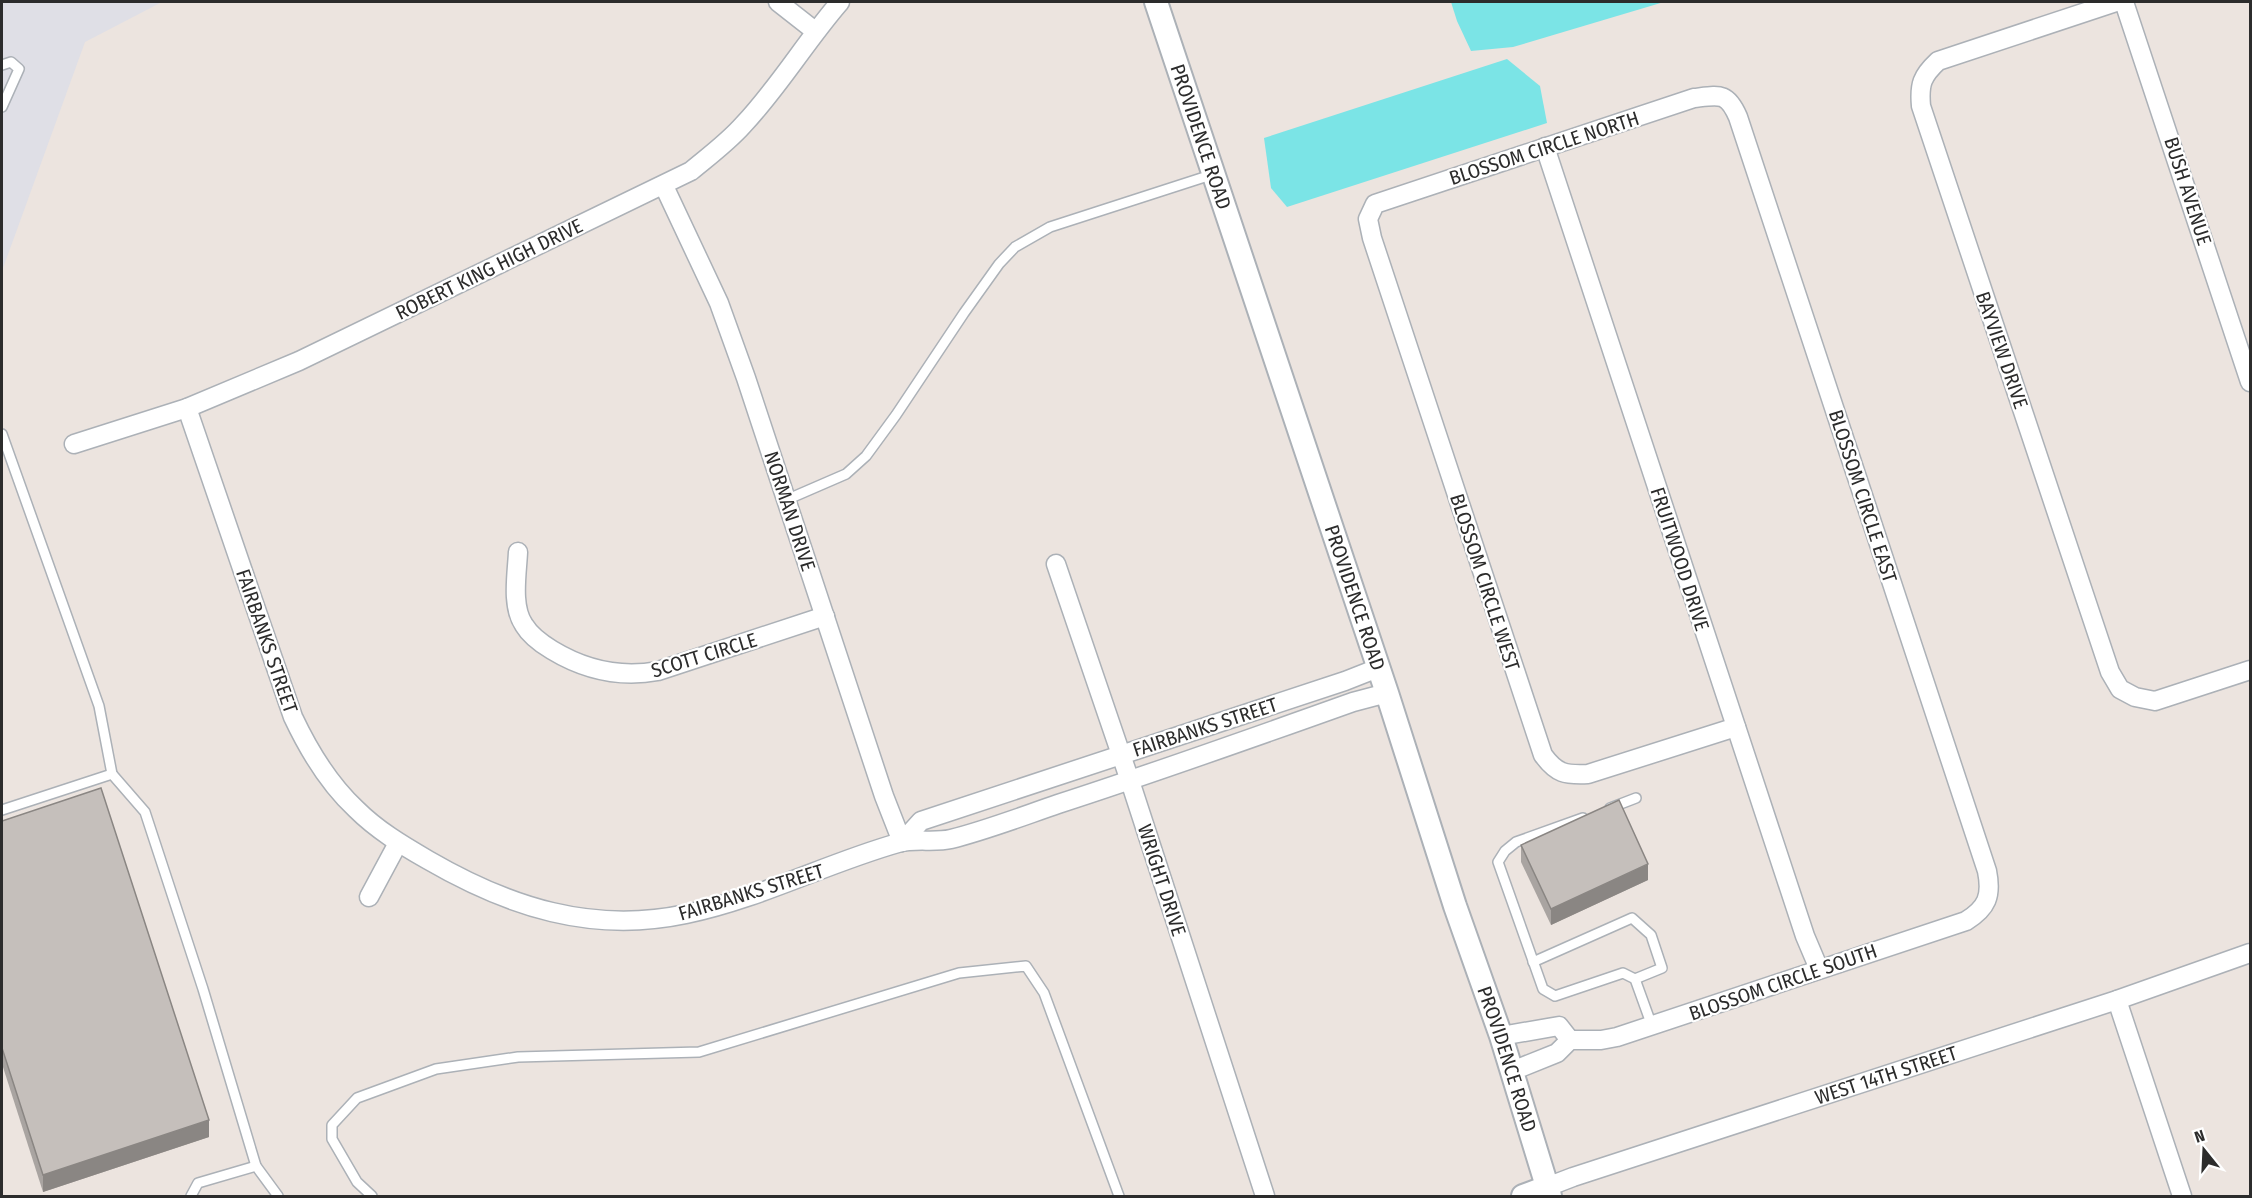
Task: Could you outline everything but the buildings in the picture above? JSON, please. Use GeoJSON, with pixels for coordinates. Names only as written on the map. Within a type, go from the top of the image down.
{"type":"FeatureCollection","features":[{"type":"Feature","properties":{"kind":"street"},"geometry":{"type":"LineString","coordinates":[[778,2],[814,31]]}},
{"type":"Feature","properties":{"kind":"street","name":"ROBERT KING HIGH DRIVE"},"geometry":{"type":"LineString","coordinates":[[74,444],[187,408],[299,360],[692,171],[743,126],[781,80],[814,31],[840,2]]}},
{"type":"Feature","properties":{"kind":"street","name":"PROVIDENCE ROAD"},"geometry":{"type":"LineString","coordinates":[[1156,2],[1387,693],[1455,906],[1501,1036],[1549,1192]]}},
{"type":"Feature","properties":{"kind":"street","name":"BAYVIEW DRIVE"},"geometry":{"type":"LineString","coordinates":[[2116,2],[1938,61],[1927,72],[1920,88],[1921,106],[2110,672],[2120,689],[2135,697],[2155,701],[2250,670]]}},
{"type":"Feature","properties":{"kind":"street","name":"BUSH AVENUE"},"geometry":{"type":"LineString","coordinates":[[2124,2],[2250,382]]}},
{"type":"Feature","properties":{"kind":"street","name":"BLOSSOM CIRCLE NORTH"},"geometry":{"type":"LineString","coordinates":[[1371,210],[1375,204],[1694,98],[1722,97]]}},
{"type":"Feature","properties":{"kind":"street","name":"BLOSSOM CIRCLE EAST"},"geometry":{"type":"LineString","coordinates":[[1722,97],[1731,102],[1738,117],[1987,871],[1990,886],[1986,901]]}},
{"type":"Feature","properties":{"kind":"street","name":"FRUITWOOD DRIVE"},"geometry":{"type":"LineString","coordinates":[[1545,147],[1805,936],[1819,969]]}},
{"type":"Feature","properties":{"kind":"street","name":"NORMAN DRIVE"},"geometry":{"type":"LineString","coordinates":[[664,186],[719,303],[746,378],[884,796],[902,842]]}},
{"type":"Feature","properties":{"kind":"street","name":"BLOSSOM CIRCLE WEST"},"geometry":{"type":"LineString","coordinates":[[1371,210],[1368,219],[1371,238],[1543,755],[1551,767],[1568,775],[1588,774],[1736,727]]}},
{"type":"Feature","properties":{"kind":"street","name":"FAIRBANKS STREET"},"geometry":{"type":"LineString","coordinates":[[187,408],[293,717],[311,755],[355,809],[398,843],[452,875],[510,901],[557,915],[616,921],[648,921],[714,907],[902,842],[948,840],[1130,781],[1353,702],[1387,693]]}},
{"type":"Feature","properties":{"kind":"street","name":"SCOTT CIRCLE"},"geometry":{"type":"LineString","coordinates":[[518,552],[518,610],[524,626],[541,643],[567,659],[600,672],[638,675],[658,671],[825,615]]}},
{"type":"Feature","properties":{"kind":"street","name":"WRIGHT DRIVE"},"geometry":{"type":"LineString","coordinates":[[1056,564],[1130,781],[1265,1197]]}},
{"type":"Feature","properties":{"kind":"street","name":"FAIRBANKS STREET"},"geometry":{"type":"LineString","coordinates":[[902,842],[921,821],[1345,681],[1378,668]]}},
{"type":"Feature","properties":{"kind":"street"},"geometry":{"type":"LineString","coordinates":[[369,897],[398,843]]}},
{"type":"Feature","properties":{"kind":"street","name":"BLOSSOM CIRCLE SOUTH"},"geometry":{"type":"LineString","coordinates":[[1501,1036],[1559,1026],[1570,1040],[1601,1040],[1617,1037],[1966,921],[1981,912],[1986,901]]}},
{"type":"Feature","properties":{"kind":"street","name":"WEST 14TH STREET"},"geometry":{"type":"LineString","coordinates":[[1523,1197],[1549,1192],[1573,1176],[2116,1000],[2250,953]]}},
{"type":"Feature","properties":{"kind":"street"},"geometry":{"type":"LineString","coordinates":[[2116,1000],[2182,1197]]}},
{"type":"Feature","properties":{"kind":"street"},"geometry":{"type":"LineString","coordinates":[[1512,1071],[1557,1053],[1570,1040]]}},
{"type":"Feature","properties":{"kind":"lane"},"geometry":{"type":"LineString","coordinates":[[2,65],[11,62],[19,69],[2,107]]}},
{"type":"Feature","properties":{"kind":"lane"},"geometry":{"type":"LineString","coordinates":[[786,500],[846,474],[866,456],[970,304],[999,264],[1015,247],[1050,227],[1214,174]]}},
{"type":"Feature","properties":{"kind":"lane"},"geometry":{"type":"LineString","coordinates":[[2,434],[99,706],[112,774],[145,812],[203,988],[256,1166],[278,1197]]}},
{"type":"Feature","properties":{"kind":"lane"},"geometry":{"type":"LineString","coordinates":[[2,810],[112,774]]}},
{"type":"Feature","properties":{"kind":"lane"},"geometry":{"type":"LineString","coordinates":[[1603,810],[1636,798]]}},
{"type":"Feature","properties":{"kind":"lane"},"geometry":{"type":"LineString","coordinates":[[1592,814],[1516,842],[1505,850],[1498,862],[1543,989],[1555,996],[1623,973],[1635,979],[1652,1026]]}},
{"type":"Feature","properties":{"kind":"lane"},"geometry":{"type":"LineString","coordinates":[[1533,962],[1632,918],[1651,935],[1662,968],[1635,979]]}},
{"type":"Feature","properties":{"kind":"lane"},"geometry":{"type":"LineString","coordinates":[[372,1197],[357,1182],[332,1139],[332,1125],[357,1098],[436,1069],[518,1057],[699,1052],[959,972],[1026,966],[1044,993],[1119,1197]]}},
{"type":"Feature","properties":{"kind":"lane"},"geometry":{"type":"LineString","coordinates":[[192,1197],[198,1184],[256,1166]]}},
{"type":"Feature","properties":{"kind":"shaded area"},"geometry":{"type":"Polygon","coordinates":[[[2,2],[162,2],[85,42],[2,271],[2,2]]]}},
{"type":"Feature","properties":{"kind":"water"},"geometry":{"type":"Polygon","coordinates":[[[1451,2],[1664,2],[1513,47],[1471,51],[1451,2]]]}},
{"type":"Feature","properties":{"kind":"water"},"geometry":{"type":"Polygon","coordinates":[[[1507,59],[1540,86],[1547,123],[1287,207],[1271,188],[1264,138],[1507,59]]]}}]}
